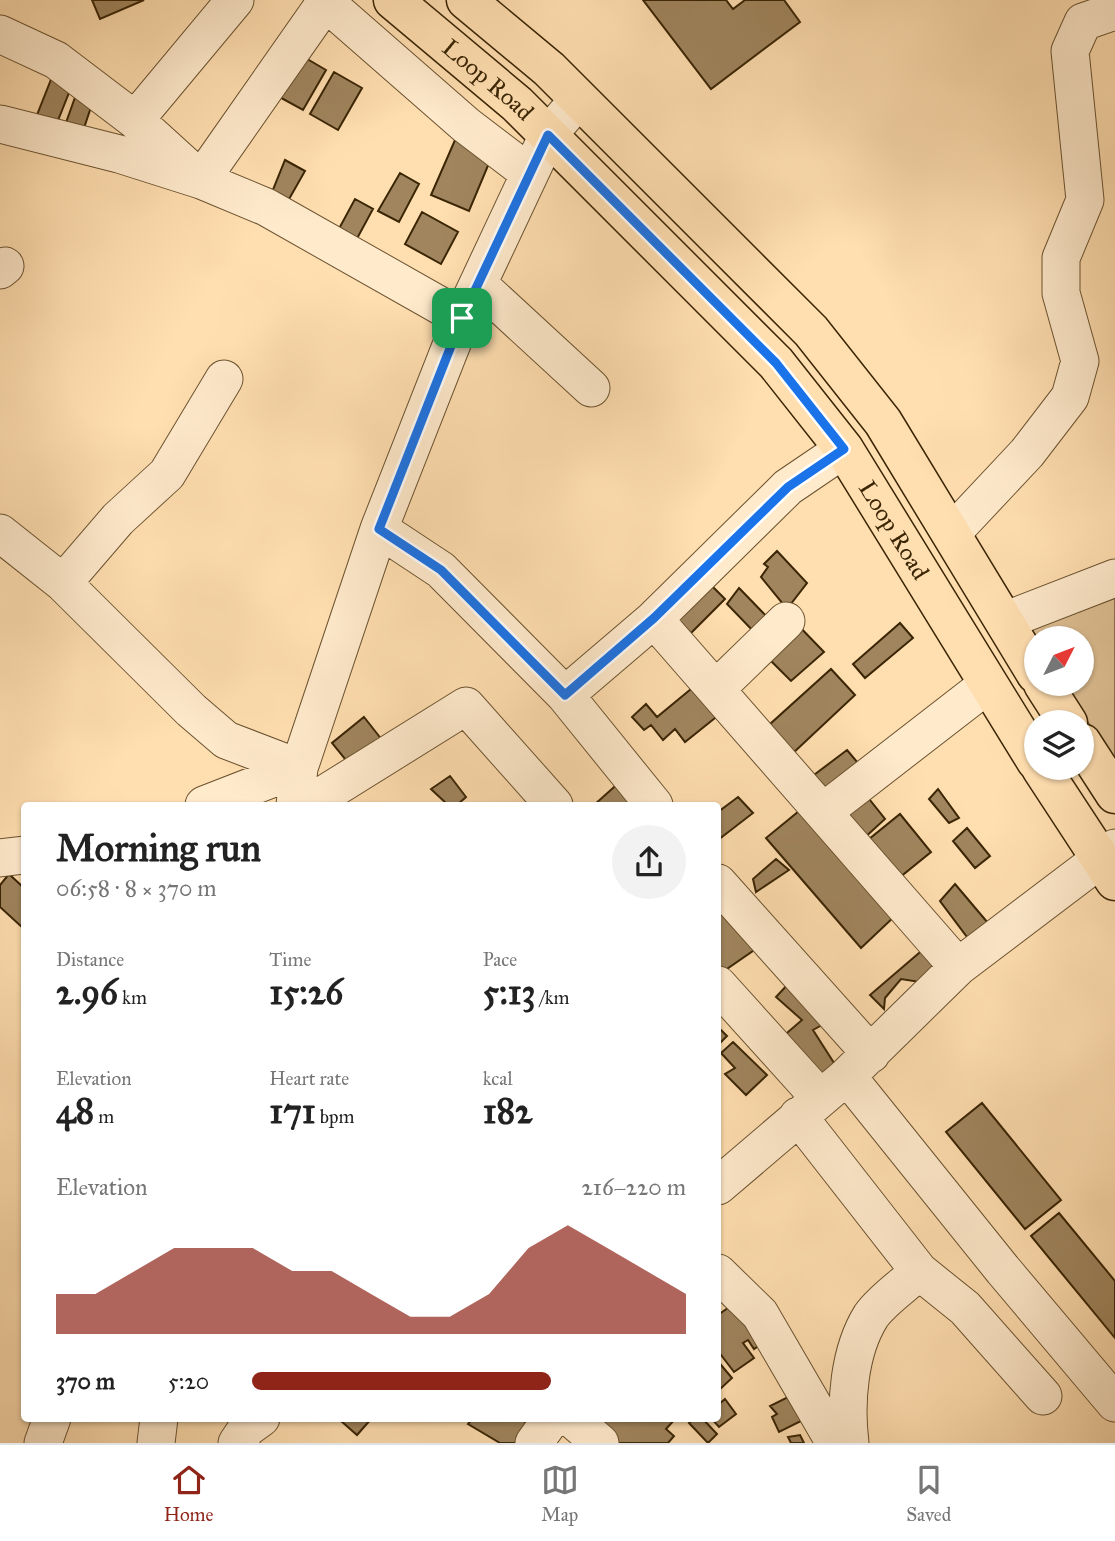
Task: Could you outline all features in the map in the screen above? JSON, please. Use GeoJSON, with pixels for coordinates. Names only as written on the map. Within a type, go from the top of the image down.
{"type":"FeatureCollection","features":[{"type":"Feature","properties":{"kind":"main road","name":"Loop Road"},"geometry":{"type":"LineString","coordinates":[[393,0],[517,104],[776,363],[844,449],[1024,742]]}},
{"type":"Feature","properties":{"kind":"main road","name":"Loop Road"},"geometry":{"type":"LineString","coordinates":[[466,0],[549,69],[811,331],[883,422],[1024,654]]}},
{"type":"Feature","properties":{"kind":"main road"},"geometry":{"type":"LineString","coordinates":[[1094,762],[1115,794]]}},
{"type":"Feature","properties":{"kind":"main road"},"geometry":{"type":"LineString","coordinates":[[1050,780],[1110,862]]}},
{"type":"Feature","properties":{"kind":"street"},"geometry":{"type":"LineString","coordinates":[[135,120],[235,0]]}},
{"type":"Feature","properties":{"kind":"street"},"geometry":{"type":"LineString","coordinates":[[201,180],[325,1],[466,125],[528,173]]}},
{"type":"Feature","properties":{"kind":"street"},"geometry":{"type":"LineString","coordinates":[[951,534],[1027,453],[1070,397],[1080,361],[1061,293],[1061,258],[1085,200],[1070,51],[1083,22],[1115,11]]}},
{"type":"Feature","properties":{"kind":"street"},"geometry":{"type":"LineString","coordinates":[[0,34],[56,60],[135,120],[201,180]]}},
{"type":"Feature","properties":{"kind":"street"},"geometry":{"type":"LineString","coordinates":[[295,802],[299,768],[379,529],[462,318],[548,135],[579,99]]}},
{"type":"Feature","properties":{"kind":"street"},"geometry":{"type":"LineString","coordinates":[[0,124],[119,154],[201,180],[266,207],[462,318]]}},
{"type":"Feature","properties":{"kind":"street"},"geometry":{"type":"LineString","coordinates":[[478,284],[591,388]]}},
{"type":"Feature","properties":{"kind":"street"},"geometry":{"type":"LineString","coordinates":[[63,583],[118,519],[167,474],[224,379]]}},
{"type":"Feature","properties":{"kind":"street"},"geometry":{"type":"LineString","coordinates":[[565,695],[654,618],[788,487],[844,449]]}},
{"type":"Feature","properties":{"kind":"street"},"geometry":{"type":"LineString","coordinates":[[379,529],[441,570],[565,695],[652,802]]}},
{"type":"Feature","properties":{"kind":"street"},"geometry":{"type":"LineString","coordinates":[[0,533],[63,583],[191,710],[226,740],[299,768]]}},
{"type":"Feature","properties":{"kind":"street"},"geometry":{"type":"LineString","coordinates":[[1004,621],[1115,578]]}},
{"type":"Feature","properties":{"kind":"street"},"geometry":{"type":"LineString","coordinates":[[654,618],[958,967]]}},
{"type":"Feature","properties":{"kind":"street"},"geometry":{"type":"LineString","coordinates":[[716,689],[786,621]]}},
{"type":"Feature","properties":{"kind":"street"},"geometry":{"type":"LineString","coordinates":[[823,812],[987,685]]}},
{"type":"Feature","properties":{"kind":"street"},"geometry":{"type":"LineString","coordinates":[[312,802],[466,706],[551,802]]}},
{"type":"Feature","properties":{"kind":"street"},"geometry":{"type":"LineString","coordinates":[[212,802],[299,768]]}},
{"type":"Feature","properties":{"kind":"street"},"geometry":{"type":"LineString","coordinates":[[0,858],[21,855]]}},
{"type":"Feature","properties":{"kind":"street"},"geometry":{"type":"LineString","coordinates":[[721,1183],[834,1086],[958,967],[1110,862]]}},
{"type":"Feature","properties":{"kind":"street"},"geometry":{"type":"LineString","coordinates":[[721,888],[834,1086],[919,1272],[965,1308],[1042,1396]]}},
{"type":"Feature","properties":{"kind":"street"},"geometry":{"type":"LineString","coordinates":[[721,988],[834,1086],[1003,1270],[1115,1403]]}},
{"type":"Feature","properties":{"kind":"street"},"geometry":{"type":"LineString","coordinates":[[850,1443],[848,1420],[853,1362],[872,1315],[919,1272]]}},
{"type":"Feature","properties":{"kind":"street"},"geometry":{"type":"LineString","coordinates":[[721,1276],[760,1314],[835,1443]]}},
{"type":"Feature","properties":{"kind":"street"},"geometry":{"type":"LineString","coordinates":[[43,1443],[51,1422]]}},
{"type":"Feature","properties":{"kind":"street"},"geometry":{"type":"LineString","coordinates":[[156,1443],[159,1422]]}},
{"type":"Feature","properties":{"kind":"street"},"geometry":{"type":"LineString","coordinates":[[237,1443],[247,1428],[255,1422]]}},
{"type":"Feature","properties":{"kind":"street"},"geometry":{"type":"LineString","coordinates":[[534,1443],[549,1422]]}},
{"type":"Feature","properties":{"kind":"street"},"geometry":{"type":"LineString","coordinates":[[576,1422],[600,1443]]}},
{"type":"Feature","properties":{"kind":"shaded area"},"geometry":{"type":"Polygon","coordinates":[[[1115,598],[1115,763],[1094,732],[1094,710],[1079,710],[1070,696],[1094,696],[1094,626],[1030,626],[1115,598]]]}},
{"type":"Feature","properties":{"kind":"building"},"geometry":{"type":"Polygon","coordinates":[[[92,0],[144,0],[100,19],[92,0]]]}},
{"type":"Feature","properties":{"kind":"building"},"geometry":{"type":"Polygon","coordinates":[[[643,0],[726,0],[733,9],[745,0],[784,0],[800,22],[711,89],[643,0]]]}},
{"type":"Feature","properties":{"kind":"building"},"geometry":{"type":"Polygon","coordinates":[[[297,53],[326,70],[303,110],[274,94],[297,53]]]}},
{"type":"Feature","properties":{"kind":"building"},"geometry":{"type":"Polygon","coordinates":[[[334,72],[362,88],[338,130],[310,114],[334,72]]]}},
{"type":"Feature","properties":{"kind":"building"},"geometry":{"type":"Polygon","coordinates":[[[52,77],[72,85],[53,133],[33,125],[52,77]]]}},
{"type":"Feature","properties":{"kind":"building"},"geometry":{"type":"Polygon","coordinates":[[[78,89],[95,95],[81,137],[63,131],[78,89]]]}},
{"type":"Feature","properties":{"kind":"building"},"geometry":{"type":"Polygon","coordinates":[[[455,140],[492,156],[469,211],[431,195],[455,140]]]}},
{"type":"Feature","properties":{"kind":"building"},"geometry":{"type":"Polygon","coordinates":[[[285,160],[305,171],[284,208],[266,207],[285,160]]]}},
{"type":"Feature","properties":{"kind":"building"},"geometry":{"type":"Polygon","coordinates":[[[400,173],[419,184],[399,222],[378,211],[400,173]]]}},
{"type":"Feature","properties":{"kind":"building"},"geometry":{"type":"Polygon","coordinates":[[[355,199],[373,209],[353,246],[335,236],[355,199]]]}},
{"type":"Feature","properties":{"kind":"building"},"geometry":{"type":"Polygon","coordinates":[[[422,212],[458,232],[441,264],[405,244],[422,212]]]}},
{"type":"Feature","properties":{"kind":"building"},"geometry":{"type":"Polygon","coordinates":[[[777,551],[807,583],[787,609],[761,577],[768,567],[764,564],[777,551]]]}},
{"type":"Feature","properties":{"kind":"building"},"geometry":{"type":"Polygon","coordinates":[[[705,579],[725,599],[690,634],[669,614],[705,579]]]}},
{"type":"Feature","properties":{"kind":"building"},"geometry":{"type":"Polygon","coordinates":[[[739,588],[774,624],[756,634],[727,604],[739,588]]]}},
{"type":"Feature","properties":{"kind":"building"},"geometry":{"type":"Polygon","coordinates":[[[793,620],[824,652],[791,681],[761,651],[793,620]]]}},
{"type":"Feature","properties":{"kind":"building"},"geometry":{"type":"Polygon","coordinates":[[[900,623],[913,638],[865,678],[853,664],[900,623]]]}},
{"type":"Feature","properties":{"kind":"building"},"geometry":{"type":"Polygon","coordinates":[[[831,669],[855,695],[791,755],[769,725],[831,669]]]}},
{"type":"Feature","properties":{"kind":"building"},"geometry":{"type":"Polygon","coordinates":[[[697,684],[725,710],[685,742],[675,729],[663,740],[651,725],[644,730],[632,717],[646,704],[657,717],[697,684]]]}},
{"type":"Feature","properties":{"kind":"building"},"geometry":{"type":"Polygon","coordinates":[[[364,717],[386,745],[354,770],[332,743],[364,717]]]}},
{"type":"Feature","properties":{"kind":"building"},"geometry":{"type":"Polygon","coordinates":[[[847,750],[863,769],[826,801],[810,778],[847,750]]]}},
{"type":"Feature","properties":{"kind":"building"},"geometry":{"type":"Polygon","coordinates":[[[450,776],[466,797],[460,802],[445,802],[431,789],[450,776]]]}},
{"type":"Feature","properties":{"kind":"building"},"geometry":{"type":"Polygon","coordinates":[[[622,780],[638,798],[633,802],[597,802],[622,780]]]}},
{"type":"Feature","properties":{"kind":"building"},"geometry":{"type":"Polygon","coordinates":[[[938,789],[959,818],[949,823],[929,799],[938,789]]]}},
{"type":"Feature","properties":{"kind":"building"},"geometry":{"type":"Polygon","coordinates":[[[862,790],[885,819],[862,840],[843,815],[862,790]]]}},
{"type":"Feature","properties":{"kind":"building"},"geometry":{"type":"Polygon","coordinates":[[[738,797],[753,813],[721,838],[721,810],[738,797]]]}},
{"type":"Feature","properties":{"kind":"building"},"geometry":{"type":"Polygon","coordinates":[[[804,807],[896,915],[861,948],[766,838],[804,807]]]}},
{"type":"Feature","properties":{"kind":"building"},"geometry":{"type":"Polygon","coordinates":[[[900,814],[931,852],[894,882],[863,844],[900,814]]]}},
{"type":"Feature","properties":{"kind":"building"},"geometry":{"type":"Polygon","coordinates":[[[967,828],[990,856],[975,868],[953,841],[967,828]]]}},
{"type":"Feature","properties":{"kind":"building"},"geometry":{"type":"Polygon","coordinates":[[[776,859],[789,870],[756,892],[753,879],[776,859]]]}},
{"type":"Feature","properties":{"kind":"building"},"geometry":{"type":"Polygon","coordinates":[[[9,874],[21,885],[21,926],[0,907],[0,885],[9,874]]]}},
{"type":"Feature","properties":{"kind":"building"},"geometry":{"type":"Polygon","coordinates":[[[955,884],[988,923],[970,941],[940,901],[955,884]]]}},
{"type":"Feature","properties":{"kind":"building"},"geometry":{"type":"Polygon","coordinates":[[[721,900],[760,946],[721,973],[721,900]]]}},
{"type":"Feature","properties":{"kind":"building"},"geometry":{"type":"Polygon","coordinates":[[[926,947],[944,973],[920,982],[901,979],[885,998],[884,1009],[870,995],[926,947]]]}},
{"type":"Feature","properties":{"kind":"building"},"geometry":{"type":"Polygon","coordinates":[[[791,981],[831,1020],[813,1030],[834,1063],[818,1081],[781,1038],[802,1020],[776,997],[791,981]]]}},
{"type":"Feature","properties":{"kind":"building"},"geometry":{"type":"Polygon","coordinates":[[[721,1030],[727,1036],[721,1042],[721,1030]]]}},
{"type":"Feature","properties":{"kind":"building"},"geometry":{"type":"Polygon","coordinates":[[[733,1042],[767,1075],[746,1095],[725,1074],[735,1068],[721,1053],[733,1042]]]}},
{"type":"Feature","properties":{"kind":"building"},"geometry":{"type":"Polygon","coordinates":[[[982,1103],[1061,1200],[1025,1229],[946,1132],[982,1103]]]}},
{"type":"Feature","properties":{"kind":"building"},"geometry":{"type":"Polygon","coordinates":[[[1059,1213],[1115,1281],[1115,1338],[1031,1236],[1059,1213]]]}},
{"type":"Feature","properties":{"kind":"building"},"geometry":{"type":"Polygon","coordinates":[[[742,1298],[770,1338],[754,1349],[748,1340],[743,1343],[754,1358],[734,1372],[721,1355],[721,1313],[742,1298]]]}},
{"type":"Feature","properties":{"kind":"building"},"geometry":{"type":"Polygon","coordinates":[[[721,1365],[732,1378],[721,1388],[721,1365]]]}},
{"type":"Feature","properties":{"kind":"building"},"geometry":{"type":"Polygon","coordinates":[[[798,1392],[811,1416],[779,1432],[772,1417],[777,1414],[770,1406],[798,1392]]]}},
{"type":"Feature","properties":{"kind":"building"},"geometry":{"type":"Polygon","coordinates":[[[725,1399],[736,1414],[719,1427],[715,1422],[721,1422],[721,1402],[725,1399]]]}},
{"type":"Feature","properties":{"kind":"building"},"geometry":{"type":"Polygon","coordinates":[[[342,1422],[368,1422],[357,1435],[342,1422]]]}},
{"type":"Feature","properties":{"kind":"building"},"geometry":{"type":"Polygon","coordinates":[[[526,1422],[535,1427],[524,1443],[500,1443],[468,1424],[526,1422]]]}},
{"type":"Feature","properties":{"kind":"building"},"geometry":{"type":"Polygon","coordinates":[[[581,1422],[672,1422],[666,1429],[674,1436],[668,1443],[606,1443],[581,1422]]]}},
{"type":"Feature","properties":{"kind":"building"},"geometry":{"type":"Polygon","coordinates":[[[706,1422],[717,1434],[708,1443],[689,1423],[706,1422]]]}},
{"type":"Feature","properties":{"kind":"building"},"geometry":{"type":"Polygon","coordinates":[[[800,1435],[804,1443],[791,1443],[788,1437],[800,1435]]]}},
{"type":"Feature","properties":{"kind":"route"},"geometry":{"type":"LineString","coordinates":[[548,135],[776,363],[844,449],[788,487],[654,618],[565,695],[441,570],[379,529],[462,318],[548,135]]}}]}
